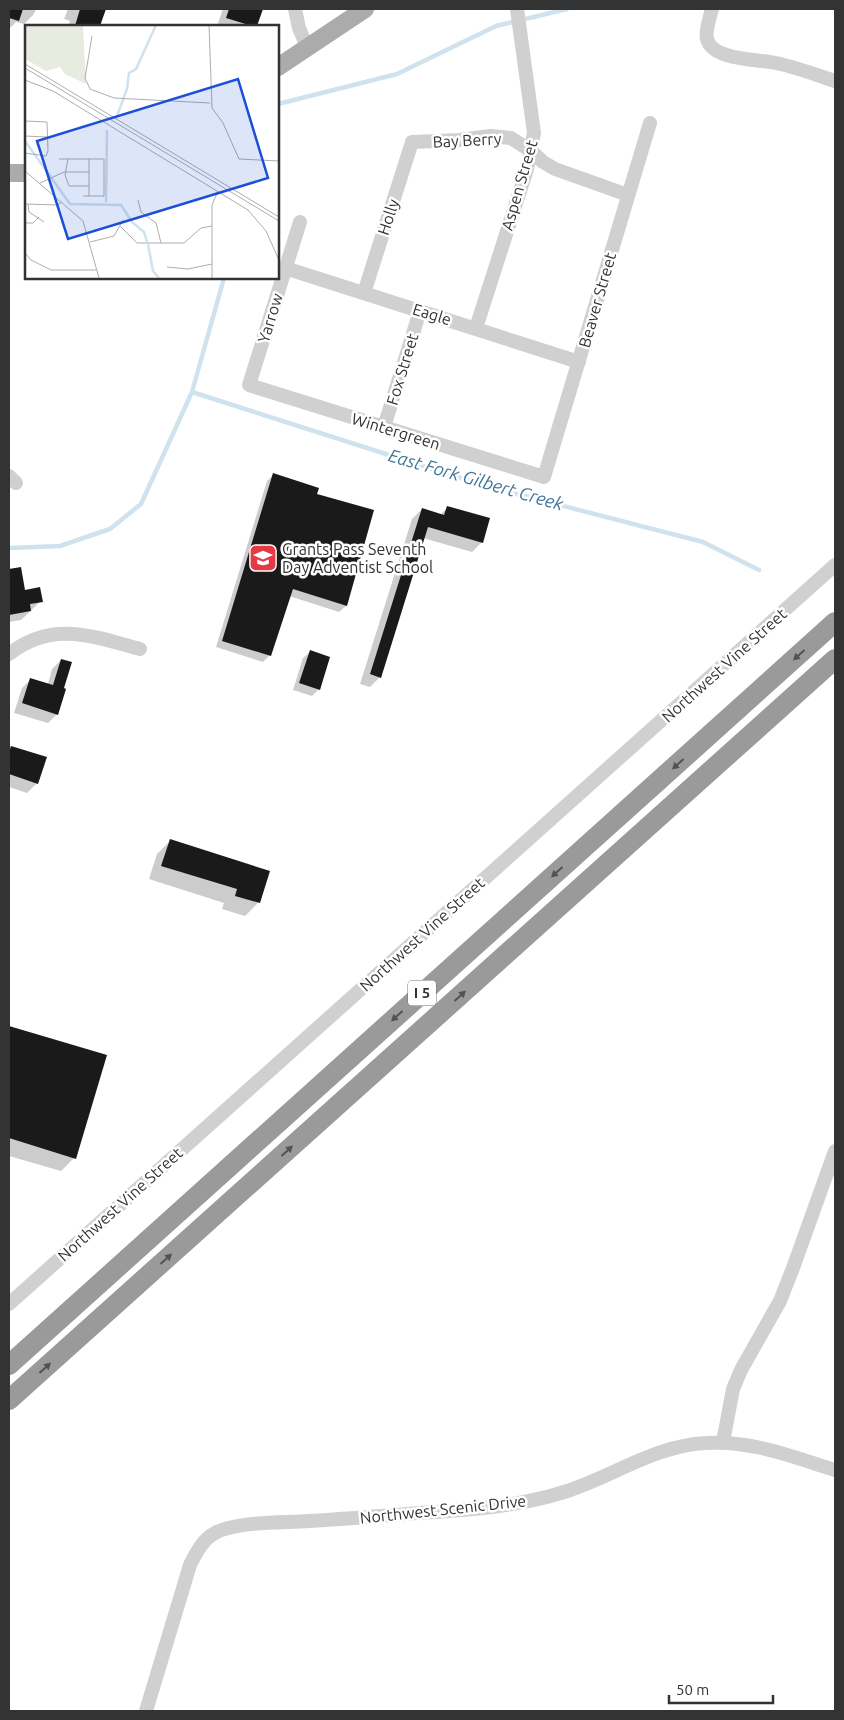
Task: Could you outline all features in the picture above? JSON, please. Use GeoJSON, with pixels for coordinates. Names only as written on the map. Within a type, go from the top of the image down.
{"type":"FeatureCollection","features":[{"type":"Feature","properties":{"kind":"highway","name":"I 5"},"geometry":{"type":"LineString","coordinates":[[9,1365],[835,622]]}},
{"type":"Feature","properties":{"kind":"highway","name":"I 5"},"geometry":{"type":"LineString","coordinates":[[9,1400],[835,659]]}},
{"type":"Feature","properties":{"kind":"main road"},"geometry":{"type":"LineString","coordinates":[[279,66],[366,9]]}},
{"type":"Feature","properties":{"kind":"main road"},"geometry":{"type":"LineString","coordinates":[[9,173],[25,173]]}},
{"type":"Feature","properties":{"kind":"street"},"geometry":{"type":"LineString","coordinates":[[295,9],[299,28],[307,47]]}},
{"type":"Feature","properties":{"kind":"street","name":"Aspen Street"},"geometry":{"type":"LineString","coordinates":[[476,328],[527,169],[534,133],[517,9]]}},
{"type":"Feature","properties":{"kind":"street"},"geometry":{"type":"LineString","coordinates":[[712,9],[707,39],[714,49],[737,58],[776,63],[835,81]]}},
{"type":"Feature","properties":{"kind":"street","name":"Beaver Street"},"geometry":{"type":"LineString","coordinates":[[544,477],[650,123]]}},
{"type":"Feature","properties":{"kind":"street","name":"Bay Berry"},"geometry":{"type":"LineString","coordinates":[[412,142],[460,140],[490,136],[511,138],[554,168],[628,195]]}},
{"type":"Feature","properties":{"kind":"street","name":"Holly"},"geometry":{"type":"LineString","coordinates":[[364,292],[412,142]]}},
{"type":"Feature","properties":{"kind":"street","name":"Yarrow"},"geometry":{"type":"LineString","coordinates":[[249,385],[300,222]]}},
{"type":"Feature","properties":{"kind":"street","name":"Eagle"},"geometry":{"type":"LineString","coordinates":[[285,268],[579,362]]}},
{"type":"Feature","properties":{"kind":"street","name":"Fox Street"},"geometry":{"type":"LineString","coordinates":[[384,427],[420,311]]}},
{"type":"Feature","properties":{"kind":"street","name":"Wintergreen"},"geometry":{"type":"LineString","coordinates":[[249,385],[544,477]]}},
{"type":"Feature","properties":{"kind":"street","name":"Northwest Vine Street"},"geometry":{"type":"LineString","coordinates":[[12,1295],[835,565]]}},
{"type":"Feature","properties":{"kind":"street"},"geometry":{"type":"LineString","coordinates":[[9,654],[18,647],[35,639],[50,634],[67,633],[90,636],[140,650]]}},
{"type":"Feature","properties":{"kind":"street"},"geometry":{"type":"LineString","coordinates":[[722,1442],[733,1389],[741,1370],[767,1325],[787,1284],[835,1151]]}},
{"type":"Feature","properties":{"kind":"street","name":"Northwest Scenic Drive"},"geometry":{"type":"LineString","coordinates":[[146,1711],[190,1565],[196,1552],[214,1533],[228,1528],[248,1524],[334,1520],[500,1506],[540,1499],[565,1492],[680,1446],[722,1442],[749,1444],[835,1470]]}},
{"type":"Feature","properties":{"kind":"building"},"geometry":{"type":"Polygon","coordinates":[[[9,9],[23,9],[19,21],[9,18],[9,9]]]}},
{"type":"Feature","properties":{"kind":"building"},"geometry":{"type":"Polygon","coordinates":[[[80,9],[106,9],[100,25],[75,25],[80,9]]]}},
{"type":"Feature","properties":{"kind":"building"},"geometry":{"type":"Polygon","coordinates":[[[229,9],[263,9],[257,25],[249,25],[226,18],[229,9]]]}},
{"type":"Feature","properties":{"kind":"building"},"geometry":{"type":"Polygon","coordinates":[[[273,473],[319,488],[317,494],[374,510],[347,606],[293,589],[271,656],[222,641],[273,473]]]}},
{"type":"Feature","properties":{"kind":"building"},"geometry":{"type":"Polygon","coordinates":[[[447,506],[490,518],[483,543],[428,527],[381,678],[370,674],[422,508],[444,515],[447,506]]]}},
{"type":"Feature","properties":{"kind":"building"},"geometry":{"type":"Polygon","coordinates":[[[21,567],[25,590],[40,587],[43,602],[30,604],[31,611],[9,615],[9,569],[21,567]]]}},
{"type":"Feature","properties":{"kind":"building"},"geometry":{"type":"Polygon","coordinates":[[[310,650],[330,657],[320,690],[299,683],[310,650]]]}},
{"type":"Feature","properties":{"kind":"building"},"geometry":{"type":"Polygon","coordinates":[[[61,659],[72,662],[58,715],[22,703],[30,678],[53,685],[61,659]]]}},
{"type":"Feature","properties":{"kind":"building"},"geometry":{"type":"Polygon","coordinates":[[[11,746],[47,757],[38,784],[9,774],[11,746]]]}},
{"type":"Feature","properties":{"kind":"building"},"geometry":{"type":"Polygon","coordinates":[[[170,839],[270,871],[260,903],[235,896],[237,889],[161,866],[170,839]]]}},
{"type":"Feature","properties":{"kind":"building"},"geometry":{"type":"Polygon","coordinates":[[[9,1026],[107,1055],[76,1159],[9,1138],[9,1026]]]}},
{"type":"Feature","properties":{"kind":"waterway"},"geometry":{"type":"LineString","coordinates":[[279,104],[397,74],[496,26],[567,9]]}},
{"type":"Feature","properties":{"kind":"waterway"},"geometry":{"type":"LineString","coordinates":[[9,548],[60,546],[110,529],[141,504],[192,392],[224,279]]}},
{"type":"Feature","properties":{"kind":"waterway","name":"East Fork Gilbert Creek"},"geometry":{"type":"LineString","coordinates":[[192,392],[486,486],[703,542],[759,570]]}},
{"type":"Feature","properties":{"kind":"place","name":"Grants Pass Seventh Day Adventist School"},"geometry":{"type":"Point","coordinates":[263,558]}}]}
